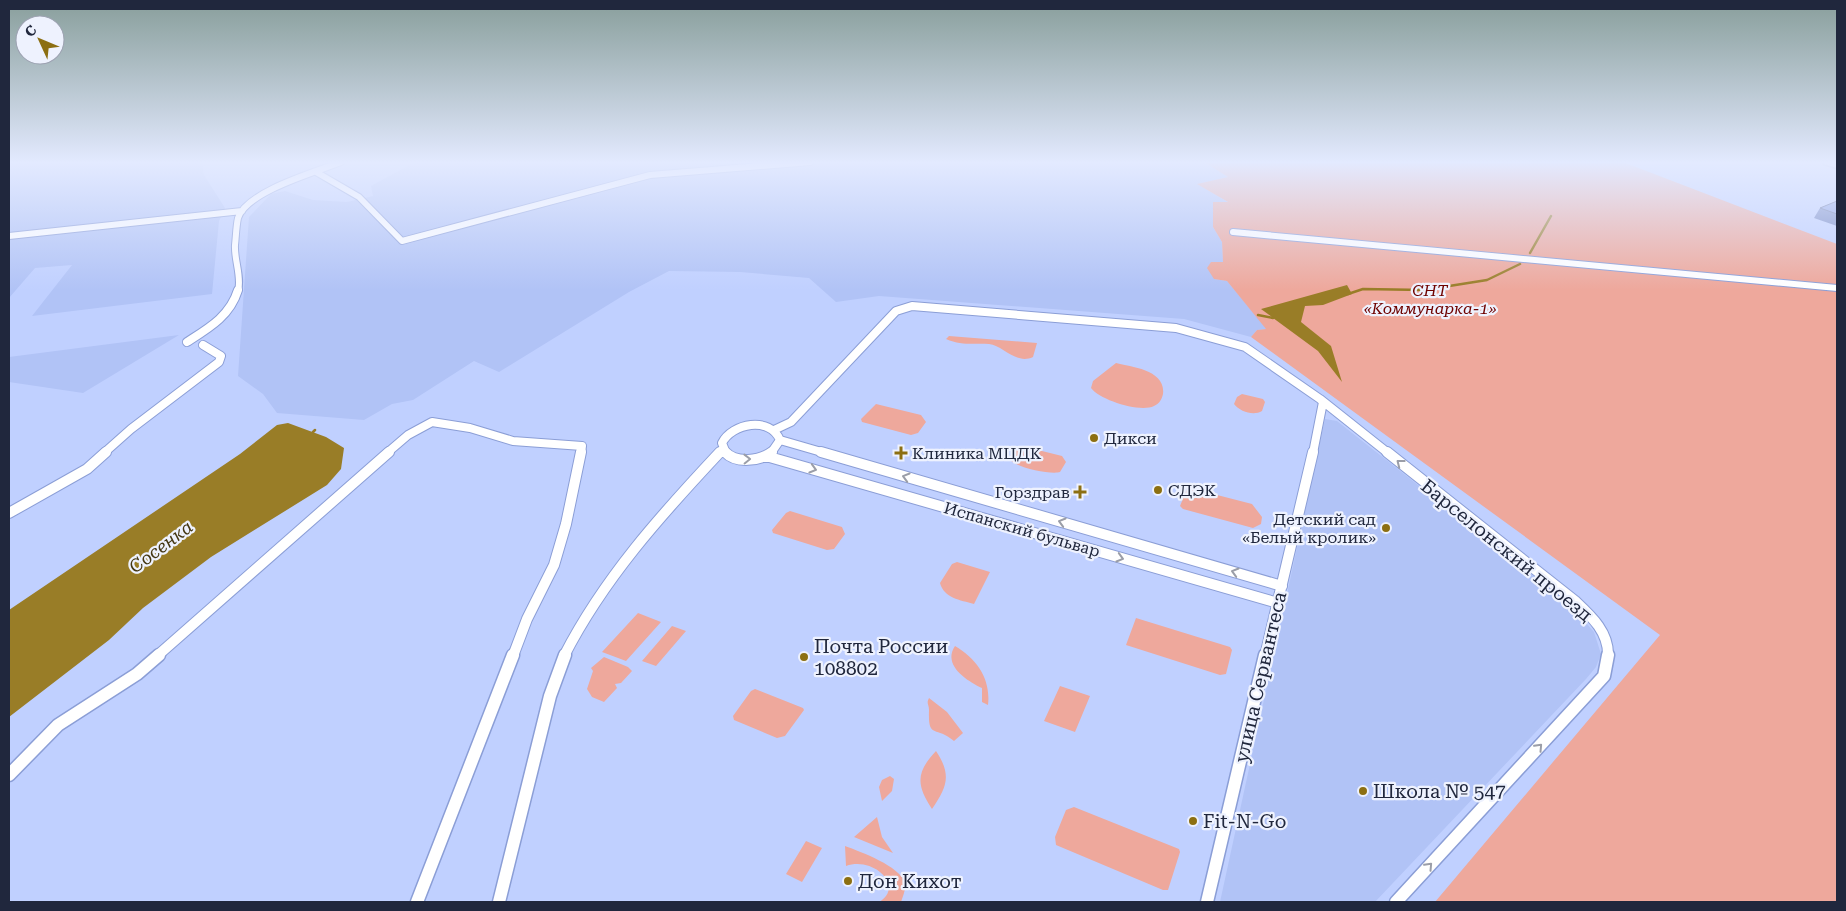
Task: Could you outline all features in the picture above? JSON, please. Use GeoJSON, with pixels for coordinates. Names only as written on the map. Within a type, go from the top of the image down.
{"type":"FeatureCollection","features":[{"type":"Feature","properties":{"kind":"street"},"geometry":{"type":"LineString","coordinates":[[187,342],[220,320],[234,304],[239,287],[235,250],[238,219],[242,211],[249,205]]}},
{"type":"Feature","properties":{"kind":"street"},"geometry":{"type":"LineString","coordinates":[[366,205],[402,241],[535,205]]}},
{"type":"Feature","properties":{"kind":"street"},"geometry":{"type":"LineString","coordinates":[[9,236],[242,211]]}},
{"type":"Feature","properties":{"kind":"street"},"geometry":{"type":"LineString","coordinates":[[1233,232],[1837,288]]}},
{"type":"Feature","properties":{"kind":"street","name":"Барселонский проезд"},"geometry":{"type":"LineString","coordinates":[[774,430],[791,422],[896,312],[904,307],[912,306],[1074,318],[1188,331],[1246,346],[1323,402],[1576,601],[1602,630],[1608,645],[1609,662],[1604,676],[1396,902]]}},
{"type":"Feature","properties":{"kind":"street"},"geometry":{"type":"LineString","coordinates":[[9,513],[88,469],[131,429],[219,362],[221,356],[203,345]]}},
{"type":"Feature","properties":{"kind":"street","name":"улица Сервантеса"},"geometry":{"type":"LineString","coordinates":[[1207,902],[1322,417],[1323,402]]}},
{"type":"Feature","properties":{"kind":"street"},"geometry":{"type":"LineString","coordinates":[[1322,417],[1329,414],[1344,419]]}},
{"type":"Feature","properties":{"kind":"street"},"geometry":{"type":"LineString","coordinates":[[9,774],[58,725],[137,674],[408,435],[424,425],[432,422],[470,428],[513,441],[582,446],[566,524],[554,565],[526,619],[417,902]]}},
{"type":"Feature","properties":{"kind":"street"},"geometry":{"type":"LineString","coordinates":[[499,902],[539,739],[563,658],[581,624],[613,573],[638,540],[723,449],[725,437],[739,428],[758,425],[774,430],[780,440],[778,446],[766,456],[740,460],[732,457],[723,449]]}},
{"type":"Feature","properties":{"kind":"street","name":"Испанский бульвар"},"geometry":{"type":"LineString","coordinates":[[780,440],[1282,586]]}},
{"type":"Feature","properties":{"kind":"street","name":"Испанский бульвар"},"geometry":{"type":"LineString","coordinates":[[766,456],[1278,603]]}},
{"type":"Feature","properties":{"kind":"shaded area"},"geometry":{"type":"Polygon","coordinates":[[[9,205],[223,205],[225,208],[219,221],[212,294],[32,316],[72,265],[35,268],[9,298],[9,205]]]}},
{"type":"Feature","properties":{"kind":"shaded area"},"geometry":{"type":"Polygon","coordinates":[[[261,205],[1213,205],[1213,227],[1222,242],[1223,262],[1214,279],[1227,281],[1267,329],[1257,330],[1251,337],[1184,319],[879,296],[836,302],[809,278],[740,272],[669,271],[629,292],[499,372],[474,361],[413,400],[392,404],[364,420],[277,413],[263,394],[238,376],[249,217],[261,205]]]}},
{"type":"Feature","properties":{"kind":"shaded area"},"geometry":{"type":"Polygon","coordinates":[[[179,335],[83,393],[9,382],[9,357],[179,335]]]}},
{"type":"Feature","properties":{"kind":"shaded area","name":"Школа № 547"},"geometry":{"type":"Polygon","coordinates":[[[1325,419],[1337,421],[1571,606],[1594,632],[1601,654],[1596,667],[1586,679],[1375,902],[1220,902],[1325,419]]]}},
{"type":"Feature","properties":{"kind":"green space","name":"СНТ «Коммунарка-1»"},"geometry":{"type":"Polygon","coordinates":[[[1213,205],[1734,205],[1837,244],[1837,902],[1435,902],[1660,635],[1251,337],[1257,330],[1266,329],[1227,281],[1214,279],[1207,268],[1211,262],[1223,262],[1222,242],[1213,227],[1213,205]]]}},
{"type":"Feature","properties":{"kind":"green space"},"geometry":{"type":"Polygon","coordinates":[[[949,336],[1037,343],[1033,357],[1021,359],[995,345],[957,343],[946,339],[949,336]]]}},
{"type":"Feature","properties":{"kind":"green space"},"geometry":{"type":"Polygon","coordinates":[[[1116,363],[1139,368],[1154,375],[1162,386],[1163,394],[1159,403],[1148,408],[1130,407],[1111,401],[1096,393],[1091,388],[1093,381],[1116,363]]]}},
{"type":"Feature","properties":{"kind":"green space"},"geometry":{"type":"Polygon","coordinates":[[[1242,394],[1263,399],[1265,402],[1262,411],[1251,413],[1237,407],[1234,404],[1237,397],[1242,394]]]}},
{"type":"Feature","properties":{"kind":"green space"},"geometry":{"type":"Polygon","coordinates":[[[876,404],[921,415],[926,422],[918,433],[911,435],[862,422],[861,419],[876,404]]]}},
{"type":"Feature","properties":{"kind":"green space"},"geometry":{"type":"Polygon","coordinates":[[[1022,446],[1062,456],[1066,462],[1060,472],[1055,473],[1024,467],[1009,458],[1016,447],[1022,446]]]}},
{"type":"Feature","properties":{"kind":"green space"},"geometry":{"type":"Polygon","coordinates":[[[1190,488],[1252,504],[1262,517],[1261,524],[1253,528],[1183,509],[1180,506],[1187,489],[1190,488]]]}},
{"type":"Feature","properties":{"kind":"green space"},"geometry":{"type":"Polygon","coordinates":[[[790,511],[842,527],[845,534],[834,549],[827,550],[773,533],[772,530],[786,513],[790,511]]]}},
{"type":"Feature","properties":{"kind":"green space"},"geometry":{"type":"Polygon","coordinates":[[[957,562],[990,572],[974,604],[953,598],[942,588],[940,583],[952,564],[957,562]]]}},
{"type":"Feature","properties":{"kind":"green space"},"geometry":{"type":"Polygon","coordinates":[[[638,613],[661,622],[626,661],[602,652],[638,613]]]}},
{"type":"Feature","properties":{"kind":"green space"},"geometry":{"type":"Polygon","coordinates":[[[1136,618],[1230,647],[1232,650],[1226,674],[1220,675],[1126,645],[1136,618]]]}},
{"type":"Feature","properties":{"kind":"green space"},"geometry":{"type":"Polygon","coordinates":[[[672,626],[686,631],[656,666],[642,661],[672,626]]]}},
{"type":"Feature","properties":{"kind":"green space"},"geometry":{"type":"Polygon","coordinates":[[[955,646],[970,657],[985,678],[988,705],[982,702],[982,688],[963,677],[954,666],[952,653],[955,646]]]}},
{"type":"Feature","properties":{"kind":"green space"},"geometry":{"type":"Polygon","coordinates":[[[604,657],[628,667],[632,671],[621,683],[615,684],[617,688],[604,702],[592,697],[587,689],[593,671],[591,668],[604,657]]]}},
{"type":"Feature","properties":{"kind":"green space"},"geometry":{"type":"Polygon","coordinates":[[[1060,686],[1090,696],[1075,732],[1044,721],[1060,686]]]}},
{"type":"Feature","properties":{"kind":"green space"},"geometry":{"type":"Polygon","coordinates":[[[755,689],[803,708],[804,710],[785,736],[777,738],[734,720],[733,716],[751,691],[755,689]]]}},
{"type":"Feature","properties":{"kind":"green space"},"geometry":{"type":"Polygon","coordinates":[[[929,698],[947,712],[963,733],[954,741],[931,729],[929,698]]]}},
{"type":"Feature","properties":{"kind":"green space"},"geometry":{"type":"Polygon","coordinates":[[[936,751],[944,767],[946,781],[932,809],[923,793],[920,779],[929,759],[936,751]]]}},
{"type":"Feature","properties":{"kind":"green space"},"geometry":{"type":"Polygon","coordinates":[[[890,776],[894,779],[892,791],[882,801],[879,787],[882,780],[890,776]]]}},
{"type":"Feature","properties":{"kind":"green space"},"geometry":{"type":"Polygon","coordinates":[[[1074,807],[1179,849],[1180,852],[1168,890],[1163,890],[1056,845],[1055,837],[1066,810],[1074,807]]]}},
{"type":"Feature","properties":{"kind":"green space"},"geometry":{"type":"Polygon","coordinates":[[[877,817],[882,837],[893,853],[854,837],[877,817]]]}},
{"type":"Feature","properties":{"kind":"green space"},"geometry":{"type":"Polygon","coordinates":[[[806,841],[822,848],[802,882],[786,874],[806,841]]]}},
{"type":"Feature","properties":{"kind":"green space"},"geometry":{"type":"Polygon","coordinates":[[[845,846],[879,860],[902,877],[905,883],[905,891],[901,902],[879,902],[886,896],[889,889],[887,881],[876,869],[867,865],[846,866],[845,846]]]}},
{"type":"Feature","properties":{"kind":"water"},"geometry":{"type":"Polygon","coordinates":[[[1347,285],[1352,294],[1323,305],[1305,306],[1301,322],[1331,346],[1342,382],[1318,351],[1261,309],[1347,285]]]}},
{"type":"Feature","properties":{"kind":"water","name":"Сосенка"},"geometry":{"type":"Polygon","coordinates":[[[288,423],[326,437],[344,448],[341,469],[327,485],[211,557],[143,608],[109,640],[9,717],[9,610],[240,454],[277,425],[288,423]]]}},
{"type":"Feature","properties":{"kind":"building"},"geometry":{"type":"Polygon","coordinates":[[[1828,205],[1837,205],[1837,214],[1820,208],[1828,205]]]}},
{"type":"Feature","properties":{"kind":"waterway"},"geometry":{"type":"LineString","coordinates":[[1530,253],[1551,216]]}},
{"type":"Feature","properties":{"kind":"waterway"},"geometry":{"type":"LineString","coordinates":[[1348,294],[1363,289],[1424,290],[1487,280],[1520,264]]}},
{"type":"Feature","properties":{"kind":"waterway"},"geometry":{"type":"LineString","coordinates":[[1258,315],[1273,318]]}},
{"type":"Feature","properties":{"kind":"place","name":"Дикси"},"geometry":{"type":"Point","coordinates":[1094,438]}},
{"type":"Feature","properties":{"kind":"place","name":"Клиника МЦДК"},"geometry":{"type":"Point","coordinates":[901,453]}},
{"type":"Feature","properties":{"kind":"place","name":"СДЭК"},"geometry":{"type":"Point","coordinates":[1158,490]}},
{"type":"Feature","properties":{"kind":"place","name":"Горздрав"},"geometry":{"type":"Point","coordinates":[1080,492]}},
{"type":"Feature","properties":{"kind":"place","name":"Детский сад «Белый кролик»"},"geometry":{"type":"Point","coordinates":[1386,528]}},
{"type":"Feature","properties":{"kind":"place","name":"Почта России 108802"},"geometry":{"type":"Point","coordinates":[804,657]}},
{"type":"Feature","properties":{"kind":"place","name":"Школа № 547"},"geometry":{"type":"Point","coordinates":[1363,791]}},
{"type":"Feature","properties":{"kind":"place","name":"Fit-N-Go"},"geometry":{"type":"Point","coordinates":[1193,821]}},
{"type":"Feature","properties":{"kind":"place","name":"Дон Кихот"},"geometry":{"type":"Point","coordinates":[848,881]}}]}
